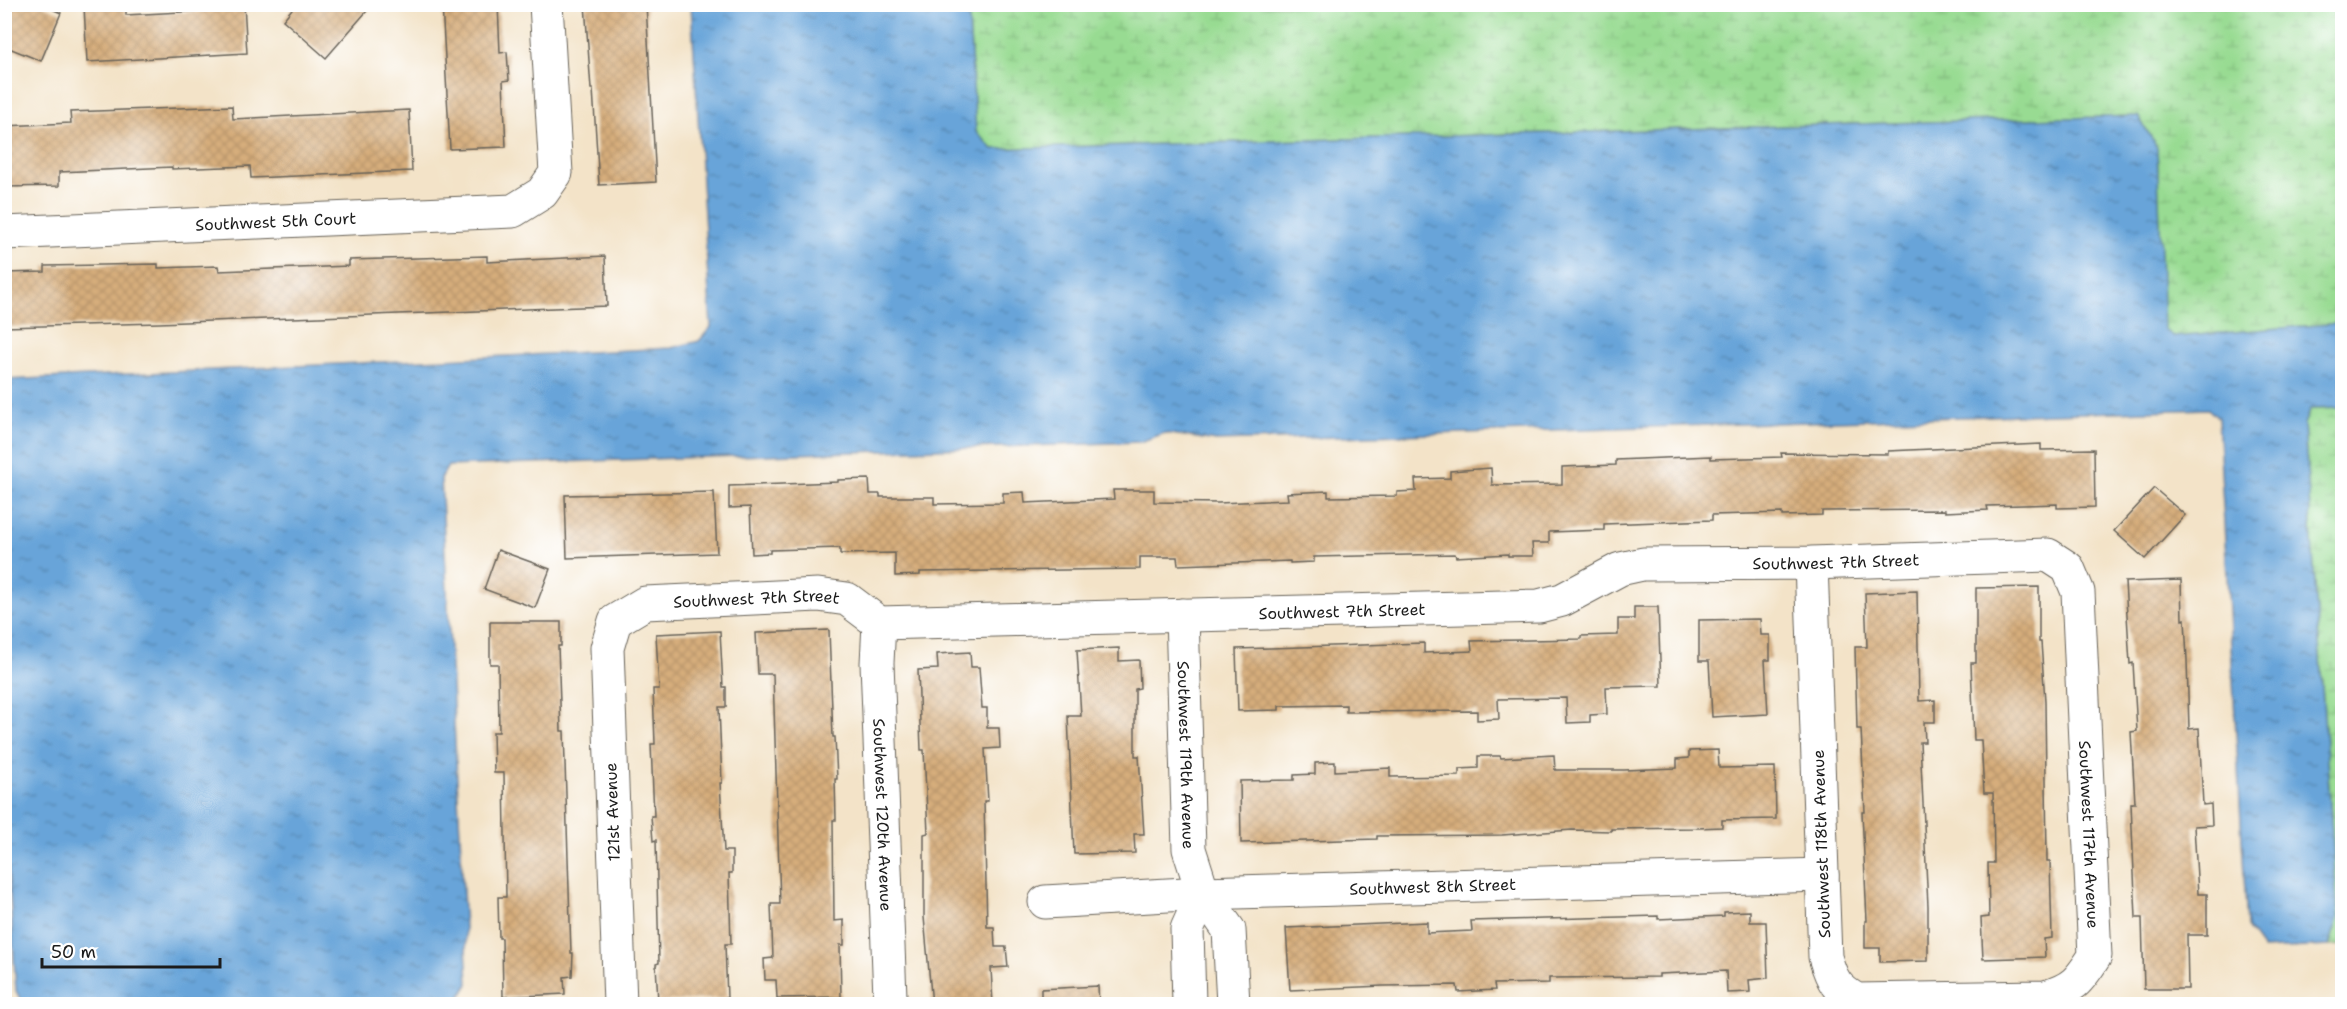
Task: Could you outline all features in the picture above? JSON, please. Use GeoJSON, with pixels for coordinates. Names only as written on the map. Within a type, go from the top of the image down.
{"type":"FeatureCollection","features":[{"type":"Feature","properties":{"kind":"street","name":"Southwest 5th Court"},"geometry":{"type":"LineString","coordinates":[[4,233],[513,211],[542,193],[556,173],[546,4]]}},
{"type":"Feature","properties":{"kind":"street","name":"Southwest 7th Street"},"geometry":{"type":"LineString","coordinates":[[615,621],[645,603],[818,595],[847,598],[879,623],[1539,606],[1562,600],[1620,569],[1643,564],[1811,563],[2048,555],[2068,568]]}},
{"type":"Feature","properties":{"kind":"street","name":"Southwest 118th Avenue"},"geometry":{"type":"LineString","coordinates":[[1811,563],[1825,957],[1830,976],[1841,992],[1857,1000],[1967,1000]]}},
{"type":"Feature","properties":{"kind":"street","name":"Southwest 117th Avenue"},"geometry":{"type":"LineString","coordinates":[[1967,1000],[2044,997],[2066,991],[2083,975],[2095,956],[2078,592],[2068,568]]}},
{"type":"Feature","properties":{"kind":"street","name":"Southwest 119th Avenue"},"geometry":{"type":"LineString","coordinates":[[1182,615],[1189,849],[1203,893],[1229,930],[1233,1005]]}},
{"type":"Feature","properties":{"kind":"street","name":"121st Avenue"},"geometry":{"type":"LineString","coordinates":[[615,621],[607,648],[620,1005]]}},
{"type":"Feature","properties":{"kind":"street","name":"Southwest 120th Avenue"},"geometry":{"type":"LineString","coordinates":[[879,623],[877,663],[890,997],[886,1005]]}},
{"type":"Feature","properties":{"kind":"street","name":"Southwest 8th Street"},"geometry":{"type":"LineString","coordinates":[[1045,902],[1203,893],[1822,874]]}},
{"type":"Feature","properties":{"kind":"street"},"geometry":{"type":"LineString","coordinates":[[1189,1005],[1187,929],[1203,893]]}},
{"type":"Feature","properties":{"kind":"green space"},"geometry":{"type":"Polygon","coordinates":[[[968,5],[2342,5],[2342,323],[2173,337],[2163,329],[2157,147],[2138,116],[993,149],[976,132],[968,5]]]}},
{"type":"Feature","properties":{"kind":"green space"},"geometry":{"type":"Polygon","coordinates":[[[2342,408],[2342,945],[2329,946],[2338,919],[2304,424],[2310,409],[2342,408]]]}},
{"type":"Feature","properties":{"kind":"water"},"geometry":{"type":"Polygon","coordinates":[[[691,5],[968,5],[976,132],[993,149],[2138,116],[2157,147],[2164,329],[2174,337],[2342,323],[2342,408],[2310,409],[2304,424],[2338,919],[2329,946],[2263,949],[2247,927],[2218,418],[2208,409],[1216,441],[1165,433],[1140,442],[448,466],[441,478],[468,984],[456,1004],[23,1004],[16,991],[4,798],[5,380],[671,348],[699,341],[711,327],[691,5]]]}},
{"type":"Feature","properties":{"kind":"building"},"geometry":{"type":"Polygon","coordinates":[[[4,4],[40,4],[61,13],[41,61],[4,46],[4,4]]]}},
{"type":"Feature","properties":{"kind":"building"},"geometry":{"type":"Polygon","coordinates":[[[126,4],[126,15],[200,11],[199,4],[244,4],[247,53],[87,62],[84,6],[126,4]]]}},
{"type":"Feature","properties":{"kind":"building"},"geometry":{"type":"Polygon","coordinates":[[[296,4],[373,4],[326,58],[283,20],[296,4]]]}},
{"type":"Feature","properties":{"kind":"building"},"geometry":{"type":"Polygon","coordinates":[[[442,4],[498,4],[500,53],[507,52],[509,80],[503,81],[506,147],[450,149],[442,4]]]}},
{"type":"Feature","properties":{"kind":"building"},"geometry":{"type":"Polygon","coordinates":[[[585,4],[646,4],[656,182],[599,185],[585,4]]]}},
{"type":"Feature","properties":{"kind":"building"},"geometry":{"type":"Polygon","coordinates":[[[232,106],[233,119],[409,110],[412,171],[251,178],[250,166],[172,169],[172,167],[59,172],[59,186],[4,187],[4,126],[71,123],[70,112],[232,106]]]}},
{"type":"Feature","properties":{"kind":"building"},"geometry":{"type":"Polygon","coordinates":[[[487,256],[487,262],[605,256],[607,306],[4,327],[4,273],[45,272],[45,266],[158,264],[158,268],[218,266],[219,271],[349,266],[349,260],[487,256]]]}},
{"type":"Feature","properties":{"kind":"building"},"geometry":{"type":"Polygon","coordinates":[[[2041,444],[2041,450],[2094,449],[2095,507],[2057,508],[2057,504],[1987,506],[1988,510],[1945,512],[1945,510],[1822,511],[1822,515],[1782,516],[1782,513],[1712,515],[1712,520],[1604,524],[1604,530],[1549,532],[1549,543],[1532,543],[1533,556],[1508,556],[1508,554],[1456,557],[1455,554],[1314,557],[1314,562],[1178,565],[1177,557],[1140,557],[1140,569],[920,572],[920,575],[895,576],[895,553],[840,554],[840,548],[770,550],[770,553],[752,554],[750,507],[729,508],[729,486],[838,482],[838,480],[869,479],[870,494],[880,494],[880,497],[934,497],[934,504],[1003,503],[1003,493],[1024,492],[1025,503],[1114,499],[1113,490],[1154,490],[1154,502],[1218,503],[1288,500],[1287,493],[1328,491],[1328,497],[1397,496],[1397,492],[1416,491],[1415,479],[1450,478],[1450,471],[1491,468],[1492,485],[1562,484],[1562,467],[1616,465],[1616,460],[1711,456],[1711,459],[1782,457],[1781,453],[1888,454],[1888,451],[2041,444]]]}},
{"type":"Feature","properties":{"kind":"building"},"geometry":{"type":"Polygon","coordinates":[[[2154,488],[2185,515],[2145,559],[2114,531],[2154,488]]]}},
{"type":"Feature","properties":{"kind":"building"},"geometry":{"type":"Polygon","coordinates":[[[714,492],[717,553],[567,558],[565,495],[714,492]]]}},
{"type":"Feature","properties":{"kind":"building"},"geometry":{"type":"Polygon","coordinates":[[[498,550],[550,569],[535,608],[484,589],[498,550]]]}},
{"type":"Feature","properties":{"kind":"building"},"geometry":{"type":"Polygon","coordinates":[[[2181,580],[2182,620],[2185,619],[2189,729],[2199,728],[2203,805],[2211,804],[2212,825],[2194,826],[2198,894],[2207,894],[2207,935],[2187,935],[2188,989],[2144,989],[2142,918],[2136,918],[2131,803],[2135,803],[2131,732],[2137,731],[2125,582],[2181,580]]]}},
{"type":"Feature","properties":{"kind":"building"},"geometry":{"type":"Polygon","coordinates":[[[2039,587],[2039,642],[2041,642],[2045,701],[2047,861],[2050,861],[2052,938],[2044,939],[2045,957],[1983,959],[1981,918],[1989,917],[1988,863],[1994,863],[1993,793],[1984,793],[1981,740],[1974,740],[1971,663],[1976,663],[1976,588],[2039,587]]]}},
{"type":"Feature","properties":{"kind":"building"},"geometry":{"type":"Polygon","coordinates":[[[1917,591],[1919,701],[1935,700],[1935,722],[1924,722],[1925,742],[1920,742],[1928,906],[1928,961],[1880,962],[1880,948],[1865,948],[1865,921],[1867,921],[1862,812],[1865,812],[1861,729],[1857,729],[1855,647],[1867,647],[1865,593],[1917,591]]]}},
{"type":"Feature","properties":{"kind":"building"},"geometry":{"type":"Polygon","coordinates":[[[1634,607],[1658,607],[1661,686],[1606,687],[1607,714],[1590,715],[1590,722],[1567,723],[1566,698],[1498,699],[1499,719],[1477,720],[1477,711],[1346,712],[1346,705],[1279,706],[1279,710],[1238,711],[1236,649],[1424,643],[1424,653],[1472,651],[1471,641],[1581,639],[1581,636],[1618,635],[1618,619],[1634,619],[1634,607]]]}},
{"type":"Feature","properties":{"kind":"building"},"geometry":{"type":"Polygon","coordinates":[[[1760,619],[1761,635],[1770,635],[1770,660],[1765,660],[1768,714],[1712,717],[1709,661],[1699,661],[1699,620],[1760,619]]]}},
{"type":"Feature","properties":{"kind":"building"},"geometry":{"type":"Polygon","coordinates":[[[490,622],[561,622],[561,646],[558,646],[561,731],[564,731],[571,953],[573,953],[572,976],[564,977],[565,994],[503,997],[502,938],[499,938],[498,897],[506,897],[504,773],[494,773],[493,732],[499,732],[498,664],[490,664],[490,622]]]}},
{"type":"Feature","properties":{"kind":"building"},"geometry":{"type":"Polygon","coordinates":[[[829,630],[837,779],[835,779],[836,820],[833,820],[834,921],[844,920],[844,945],[840,945],[841,997],[777,998],[776,980],[765,980],[764,959],[773,958],[771,904],[780,904],[773,674],[758,674],[756,633],[829,630]]]}},
{"type":"Feature","properties":{"kind":"building"},"geometry":{"type":"Polygon","coordinates":[[[720,631],[726,707],[719,707],[722,783],[720,783],[724,851],[732,851],[732,873],[729,873],[731,944],[725,944],[727,998],[658,1002],[656,840],[653,841],[651,816],[654,816],[651,744],[655,744],[653,689],[659,689],[656,634],[720,631]]]}},
{"type":"Feature","properties":{"kind":"building"},"geometry":{"type":"Polygon","coordinates":[[[1119,648],[1119,661],[1139,660],[1140,688],[1135,689],[1135,756],[1139,756],[1144,834],[1134,834],[1135,853],[1074,854],[1068,716],[1081,716],[1077,650],[1119,648]]]}},
{"type":"Feature","properties":{"kind":"building"},"geometry":{"type":"Polygon","coordinates":[[[970,652],[971,667],[979,667],[982,708],[987,708],[987,728],[999,728],[1000,748],[985,749],[988,801],[984,801],[987,927],[994,927],[995,947],[1006,947],[1008,967],[991,968],[993,1005],[932,1005],[924,917],[924,834],[928,833],[924,750],[921,750],[918,670],[938,669],[937,654],[970,652]]]}},
{"type":"Feature","properties":{"kind":"building"},"geometry":{"type":"Polygon","coordinates":[[[1718,750],[1719,768],[1775,767],[1776,819],[1722,820],[1722,827],[1572,830],[1502,835],[1377,836],[1377,839],[1241,843],[1240,781],[1294,780],[1294,775],[1315,774],[1315,763],[1335,762],[1335,771],[1390,768],[1390,777],[1459,776],[1459,769],[1478,768],[1478,756],[1500,756],[1501,758],[1554,755],[1555,770],[1624,770],[1677,768],[1677,759],[1689,758],[1689,751],[1718,750]]]}},
{"type":"Feature","properties":{"kind":"building"},"geometry":{"type":"Polygon","coordinates":[[[1750,911],[1750,922],[1766,922],[1768,978],[1749,980],[1750,992],[1727,993],[1726,971],[1659,974],[1659,977],[1549,978],[1549,983],[1494,984],[1495,990],[1458,992],[1457,985],[1290,990],[1286,928],[1427,922],[1427,933],[1472,931],[1471,921],[1658,916],[1658,919],[1724,916],[1724,912],[1750,911]]]}},
{"type":"Feature","properties":{"kind":"building"},"geometry":{"type":"Polygon","coordinates":[[[1098,986],[1099,1005],[1041,1005],[1041,989],[1098,986]]]}}]}
